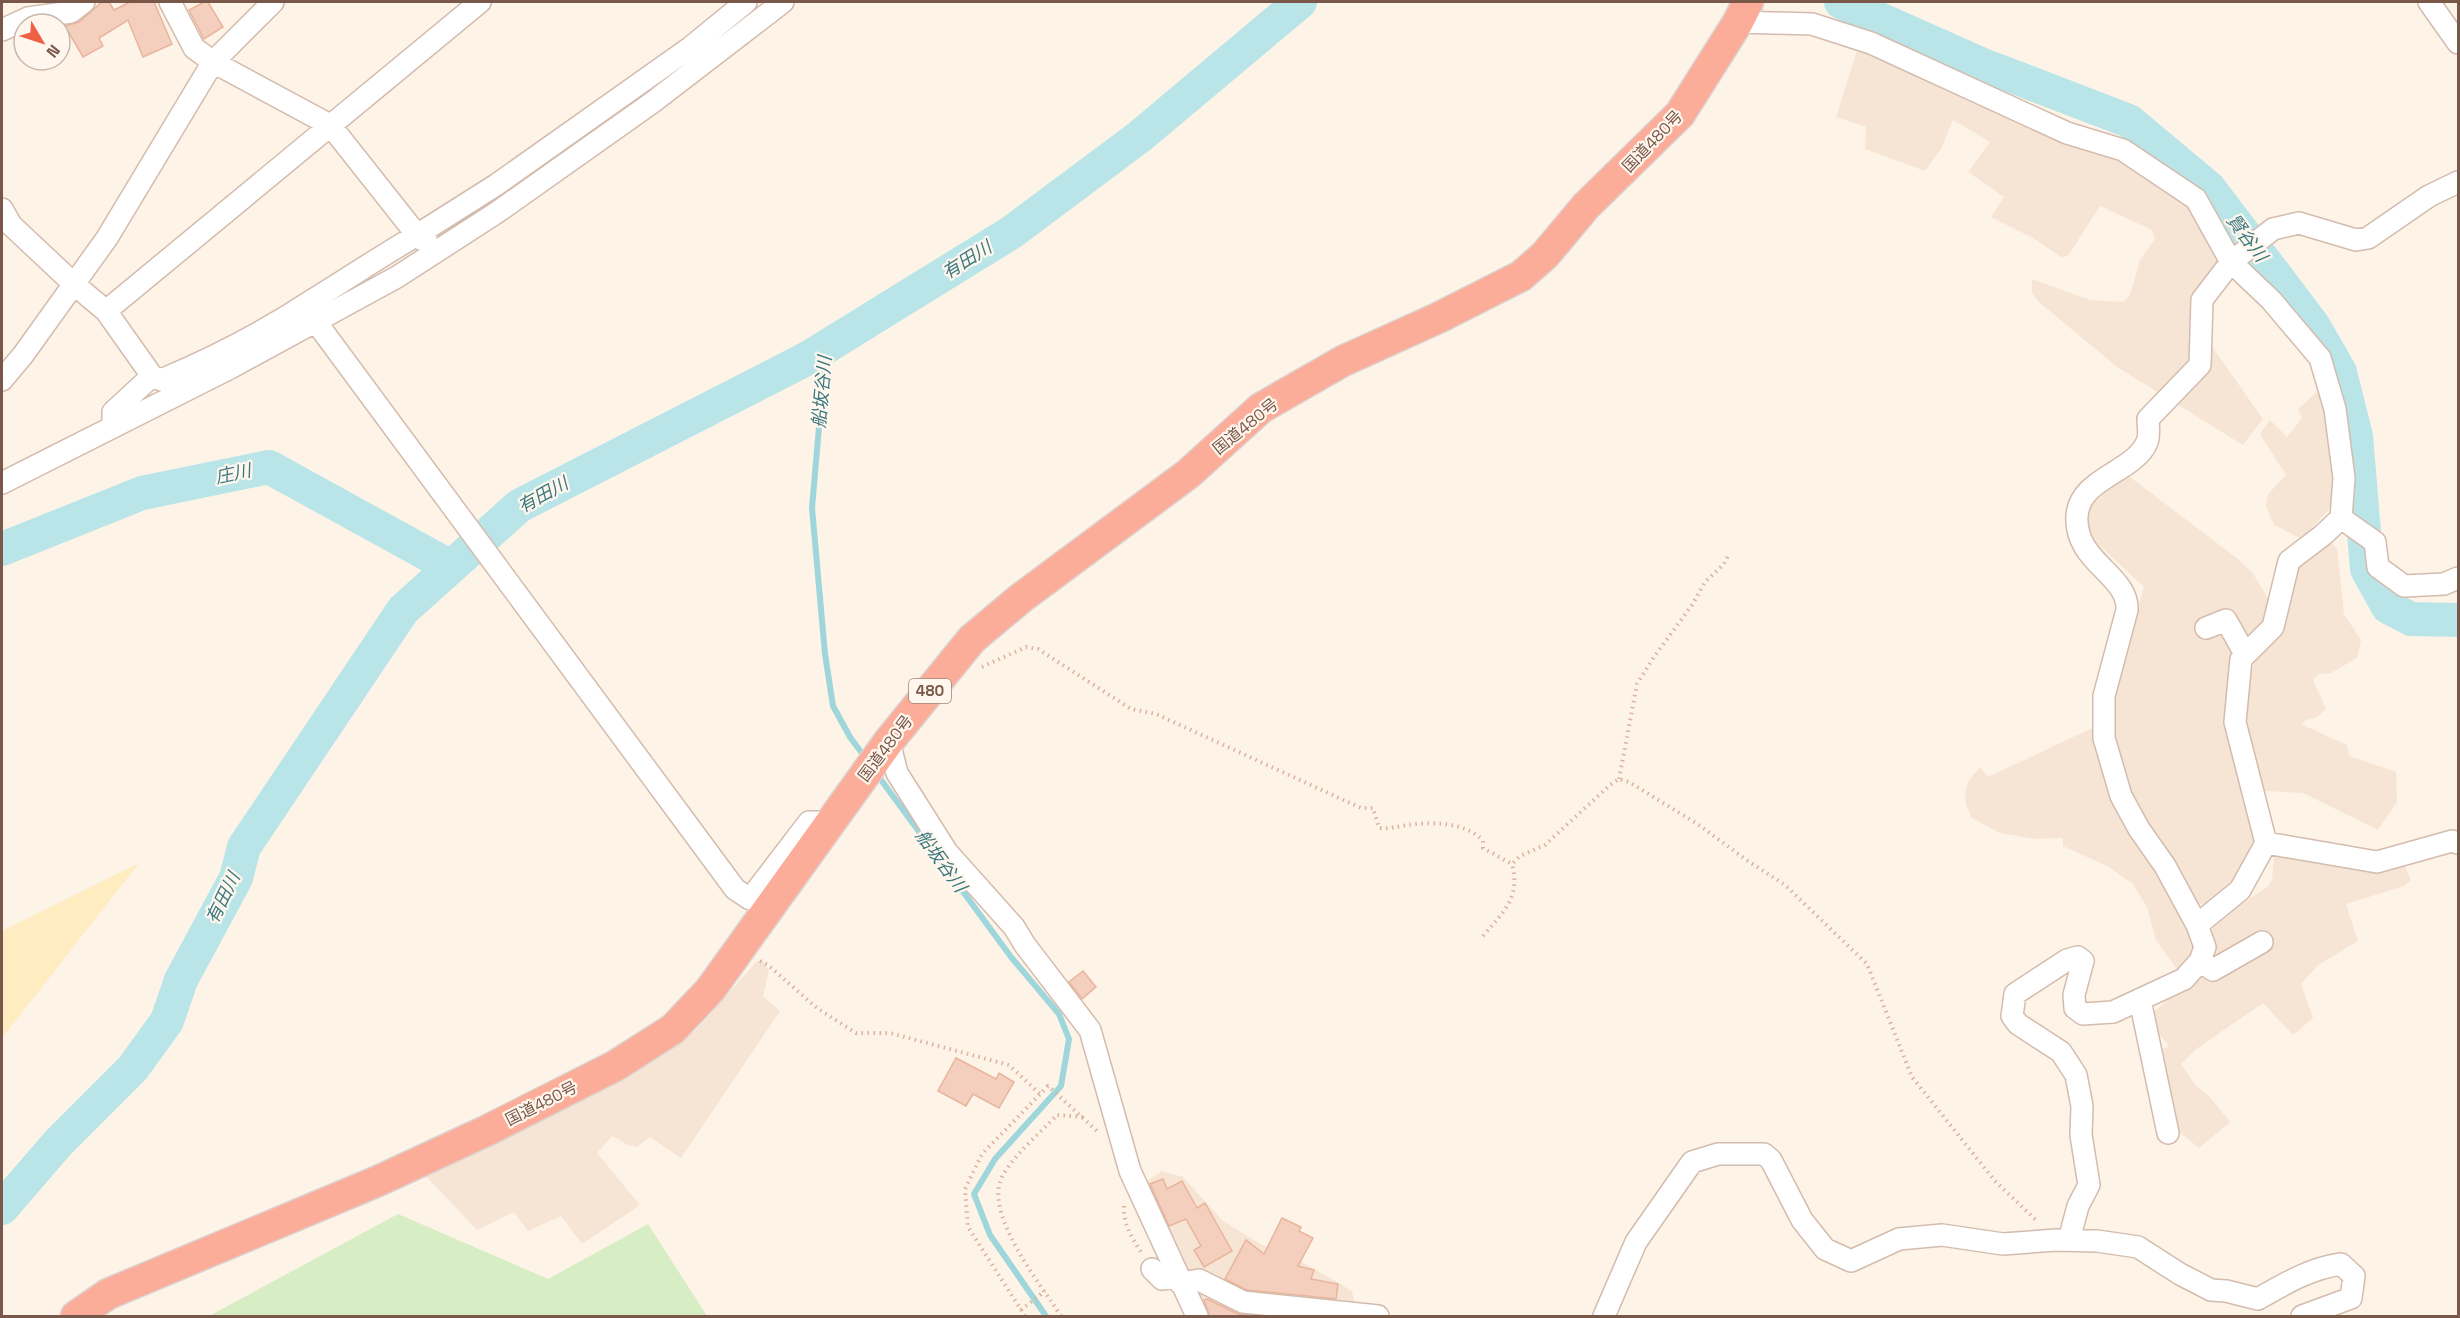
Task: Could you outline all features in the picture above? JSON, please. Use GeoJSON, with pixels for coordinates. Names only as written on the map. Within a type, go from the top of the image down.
{"type":"FeatureCollection","features":[{"type":"Feature","properties":{"kind":"highway","name":"国道480号"},"geometry":{"type":"LineString","coordinates":[[76,1317],[108,1294],[378,1181],[486,1131],[615,1066],[673,1029],[710,990],[889,741],[972,639],[1021,598],[1188,474],[1261,408],[1343,361],[1438,318],[1521,276],[1545,255],[1586,206],[1680,114],[1743,12]]}},
{"type":"Feature","properties":{"kind":"street"},"geometry":{"type":"LineString","coordinates":[[2,30],[28,18],[71,12],[84,2]]}},
{"type":"Feature","properties":{"kind":"street"},"geometry":{"type":"LineString","coordinates":[[170,2],[194,48],[213,62],[330,124],[421,239],[481,207],[496,213]]}},
{"type":"Feature","properties":{"kind":"street"},"geometry":{"type":"LineString","coordinates":[[2,380],[75,285],[107,238],[213,62],[273,2]]}},
{"type":"Feature","properties":{"kind":"street"},"geometry":{"type":"LineString","coordinates":[[106,311],[480,2]]}},
{"type":"Feature","properties":{"kind":"street"},"geometry":{"type":"LineString","coordinates":[[2,483],[113,426],[320,329],[496,213],[700,66],[783,2]]}},
{"type":"Feature","properties":{"kind":"street"},"geometry":{"type":"LineString","coordinates":[[2429,2],[2458,43]]}},
{"type":"Feature","properties":{"kind":"street"},"geometry":{"type":"LineString","coordinates":[[2,209],[11,225],[106,311],[152,376],[161,380],[209,359],[310,302],[496,185],[691,47],[742,3]]}},
{"type":"Feature","properties":{"kind":"street"},"geometry":{"type":"LineString","coordinates":[[1743,12],[1812,24],[1871,43],[2067,133],[2123,150],[2196,199],[2231,262],[2271,300],[2320,358],[2335,409],[2344,478],[2341,518],[2324,535],[2289,561],[2273,627],[2241,659],[2235,722],[2266,843],[2240,890],[2197,925]]}},
{"type":"Feature","properties":{"kind":"street"},"geometry":{"type":"LineString","coordinates":[[691,47],[700,66]]}},
{"type":"Feature","properties":{"kind":"street"},"geometry":{"type":"LineString","coordinates":[[2063,1240],[2089,1185],[2080,1135],[2082,1106],[2076,1075],[2061,1052],[2018,1024],[2012,1017],[2015,994],[2067,960],[2078,957],[2083,961],[2074,995],[2075,1008],[2083,1014],[2113,1012],[2184,979],[2200,961],[2205,947],[2197,925],[2165,866],[2139,829],[2121,796],[2104,738],[2104,696],[2127,610],[2128,598],[2118,584],[2092,558],[2081,541],[2077,516],[2081,500],[2104,477],[2137,454],[2148,441],[2148,418],[2200,365],[2202,300],[2231,262],[2273,229],[2299,223],[2356,240],[2368,238],[2429,196],[2458,182]]}},
{"type":"Feature","properties":{"kind":"street"},"geometry":{"type":"LineString","coordinates":[[320,329],[735,889],[750,899],[809,822],[831,822]]}},
{"type":"Feature","properties":{"kind":"street"},"geometry":{"type":"LineString","coordinates":[[113,426],[113,412],[152,376]]}},
{"type":"Feature","properties":{"kind":"street"},"geometry":{"type":"LineString","coordinates":[[2341,518],[2375,542],[2378,567],[2404,586],[2444,584],[2458,578]]}},
{"type":"Feature","properties":{"kind":"street"},"geometry":{"type":"LineString","coordinates":[[2206,628],[2226,620],[2245,654]]}},
{"type":"Feature","properties":{"kind":"street"},"geometry":{"type":"LineString","coordinates":[[889,741],[897,773],[947,852],[1014,927],[1025,945],[1090,1030],[1130,1171],[1197,1317]]}},
{"type":"Feature","properties":{"kind":"street"},"geometry":{"type":"LineString","coordinates":[[2266,843],[2377,862],[2452,841],[2458,843]]}},
{"type":"Feature","properties":{"kind":"street"},"geometry":{"type":"LineString","coordinates":[[2200,961],[2213,970],[2262,942]]}},
{"type":"Feature","properties":{"kind":"street"},"geometry":{"type":"LineString","coordinates":[[2140,1000],[2168,1133]]}},
{"type":"Feature","properties":{"kind":"street"},"geometry":{"type":"LineString","coordinates":[[1604,1317],[1636,1242],[1692,1162],[1718,1154],[1764,1154],[1771,1160],[1802,1220],[1825,1249],[1851,1261],[1899,1239],[1942,1235],[2003,1244],[2063,1240],[2097,1241],[2138,1247],[2180,1274],[2211,1290],[2226,1291],[2258,1299],[2292,1280],[2325,1266],[2341,1264],[2354,1276],[2351,1299],[2302,1317]]}},
{"type":"Feature","properties":{"kind":"street"},"geometry":{"type":"LineString","coordinates":[[1152,1269],[1162,1279],[1199,1280],[1243,1302],[1378,1317]]}},
{"type":"Feature","properties":{"kind":"path"},"geometry":{"type":"LineString","coordinates":[[1512,864],[1520,856],[1545,845],[1619,779],[1637,684],[1692,605],[1705,582],[1724,564],[1728,556]]}},
{"type":"Feature","properties":{"kind":"path"},"geometry":{"type":"LineString","coordinates":[[976,669],[1026,646],[1038,649],[1131,709],[1156,714],[1361,808],[1373,808],[1379,828],[1445,823],[1476,833],[1483,841],[1483,848],[1496,853],[1512,864],[1515,890],[1508,906],[1483,936]]}},
{"type":"Feature","properties":{"kind":"path"},"geometry":{"type":"LineString","coordinates":[[1619,779],[1629,782],[1696,823],[1785,885],[1867,964],[1912,1077],[1995,1181],[2063,1240]]}},
{"type":"Feature","properties":{"kind":"path"},"geometry":{"type":"LineString","coordinates":[[739,950],[768,965],[817,1008],[856,1032],[890,1033],[1009,1065],[1040,1094]]}},
{"type":"Feature","properties":{"kind":"path"},"geometry":{"type":"LineString","coordinates":[[1025,1317],[968,1227],[965,1189],[982,1154],[1048,1086],[1076,1110]]}},
{"type":"Feature","properties":{"kind":"path"},"geometry":{"type":"LineString","coordinates":[[1061,1317],[1005,1228],[998,1202],[1000,1181],[1016,1158],[1057,1115],[1083,1117]]}},
{"type":"Feature","properties":{"kind":"path"},"geometry":{"type":"LineString","coordinates":[[1021,1310],[1045,1291]]}},
{"type":"Feature","properties":{"kind":"shaded area"},"geometry":{"type":"Polygon","coordinates":[[[1860,41],[2130,167],[2189,204],[2224,264],[2197,331],[2213,348],[2263,419],[2243,445],[2117,367],[2040,303],[2032,293],[2032,279],[2090,300],[2123,302],[2130,295],[2140,260],[2155,239],[2152,230],[2100,206],[2068,256],[2061,257],[2033,238],[1991,217],[2004,197],[1968,172],[1990,142],[1953,120],[1941,149],[1925,171],[1865,149],[1866,127],[1836,117],[1860,41]]]}},
{"type":"Feature","properties":{"kind":"shaded area"},"geometry":{"type":"Polygon","coordinates":[[[2317,392],[2324,399],[2337,464],[2334,499],[2330,508],[2302,539],[2274,525],[2266,506],[2268,494],[2286,475],[2260,434],[2270,420],[2287,437],[2302,418],[2298,409],[2317,392]]]}},
{"type":"Feature","properties":{"kind":"shaded area"},"geometry":{"type":"Polygon","coordinates":[[[2126,474],[2238,559],[2252,572],[2272,605],[2270,617],[2235,677],[2266,839],[2261,874],[2245,894],[2222,906],[2198,904],[2195,921],[2198,948],[2184,985],[2214,956],[2211,935],[2214,922],[2267,887],[2272,880],[2275,848],[2398,862],[2405,866],[2411,880],[2404,886],[2346,904],[2358,941],[2318,965],[2301,984],[2313,1018],[2293,1035],[2263,1003],[2195,1050],[2181,1064],[2196,1086],[2209,1096],[2230,1122],[2199,1148],[2162,1118],[2148,1056],[2169,1046],[2146,1019],[2183,986],[2178,971],[2156,940],[2147,907],[2133,884],[2107,866],[2063,846],[2063,838],[2036,839],[2000,833],[1972,818],[1966,805],[1965,792],[1969,780],[1980,767],[1988,777],[2101,724],[2114,693],[2144,587],[2099,545],[2092,536],[2086,516],[2094,503],[2126,474]]]}},
{"type":"Feature","properties":{"kind":"shaded area"},"geometry":{"type":"Polygon","coordinates":[[[2321,543],[2332,544],[2337,548],[2344,614],[2361,640],[2357,658],[2331,673],[2319,674],[2313,680],[2326,709],[2317,717],[2301,724],[2347,745],[2349,756],[2396,772],[2397,802],[2378,830],[2303,793],[2264,791],[2245,727],[2247,679],[2298,567],[2321,543]]]}},
{"type":"Feature","properties":{"kind":"shaded area"},"geometry":{"type":"Polygon","coordinates":[[[762,960],[769,971],[763,996],[780,1011],[681,1158],[650,1137],[637,1147],[612,1136],[597,1153],[640,1205],[582,1244],[561,1216],[528,1231],[514,1212],[477,1230],[423,1173],[601,1087],[696,1030],[757,961],[762,960]]]}},
{"type":"Feature","properties":{"kind":"shaded area"},"geometry":{"type":"Polygon","coordinates":[[[1162,1171],[1183,1177],[1222,1220],[1262,1245],[1289,1254],[1352,1291],[1354,1302],[1309,1302],[1302,1316],[1208,1316],[1147,1181],[1162,1171]]]}},
{"type":"Feature","properties":{"kind":"green space"},"geometry":{"type":"Polygon","coordinates":[[[398,1214],[548,1279],[648,1224],[707,1316],[209,1316],[398,1214]]]}},
{"type":"Feature","properties":{"kind":"sand"},"geometry":{"type":"Polygon","coordinates":[[[139,863],[2,1038],[2,931],[139,863]]]}},
{"type":"Feature","properties":{"kind":"building"},"geometry":{"type":"Polygon","coordinates":[[[102,2],[109,2],[114,10],[130,2],[154,2],[172,44],[143,57],[128,20],[99,38],[103,46],[83,57],[72,38],[72,24],[79,22],[102,2]]]}},
{"type":"Feature","properties":{"kind":"building"},"geometry":{"type":"Polygon","coordinates":[[[208,2],[223,27],[204,39],[189,10],[208,2]]]}},
{"type":"Feature","properties":{"kind":"building"},"geometry":{"type":"Polygon","coordinates":[[[1083,971],[1096,987],[1082,999],[1069,982],[1083,971]]]}},
{"type":"Feature","properties":{"kind":"building"},"geometry":{"type":"Polygon","coordinates":[[[956,1058],[996,1079],[999,1073],[1014,1082],[999,1108],[973,1094],[966,1106],[938,1091],[956,1058]]]}},
{"type":"Feature","properties":{"kind":"building"},"geometry":{"type":"Polygon","coordinates":[[[1163,1179],[1167,1189],[1182,1181],[1197,1208],[1205,1203],[1232,1251],[1204,1267],[1194,1250],[1201,1246],[1186,1219],[1169,1226],[1150,1184],[1163,1179]]]}},
{"type":"Feature","properties":{"kind":"building"},"geometry":{"type":"Polygon","coordinates":[[[1282,1218],[1301,1227],[1299,1231],[1313,1238],[1298,1266],[1314,1270],[1311,1279],[1338,1284],[1336,1299],[1247,1290],[1225,1279],[1246,1240],[1264,1254],[1282,1218]]]}},
{"type":"Feature","properties":{"kind":"building"},"geometry":{"type":"Polygon","coordinates":[[[1207,1299],[1238,1314],[1259,1317],[1210,1317],[1204,1300],[1207,1299]]]}},
{"type":"Feature","properties":{"kind":"waterway","name":"有田川"},"geometry":{"type":"LineString","coordinates":[[2,1208],[58,1143],[133,1068],[167,1021],[181,980],[236,878],[244,847],[403,610],[519,506],[808,358],[1012,232],[1139,137],[1300,2]]}},
{"type":"Feature","properties":{"kind":"waterway","name":"賢谷川"},"geometry":{"type":"LineString","coordinates":[[1841,2],[1983,65],[2129,121],[2209,188],[2313,325],[2340,372],[2356,436],[2367,569],[2388,607],[2411,619],[2458,620]]}},
{"type":"Feature","properties":{"kind":"waterway","name":"船坂谷川"},"geometry":{"type":"LineString","coordinates":[[826,346],[812,508],[825,654],[833,706],[850,737],[867,760]]}},
{"type":"Feature","properties":{"kind":"waterway","name":"庄川"},"geometry":{"type":"LineString","coordinates":[[2,549],[142,493],[269,467],[451,567]]}},
{"type":"Feature","properties":{"kind":"waterway","name":"船坂谷川"},"geometry":{"type":"LineString","coordinates":[[876,773],[1011,957],[1059,1014],[1069,1039],[1061,1086],[995,1159],[974,1194],[990,1235],[1046,1316]]}}]}
